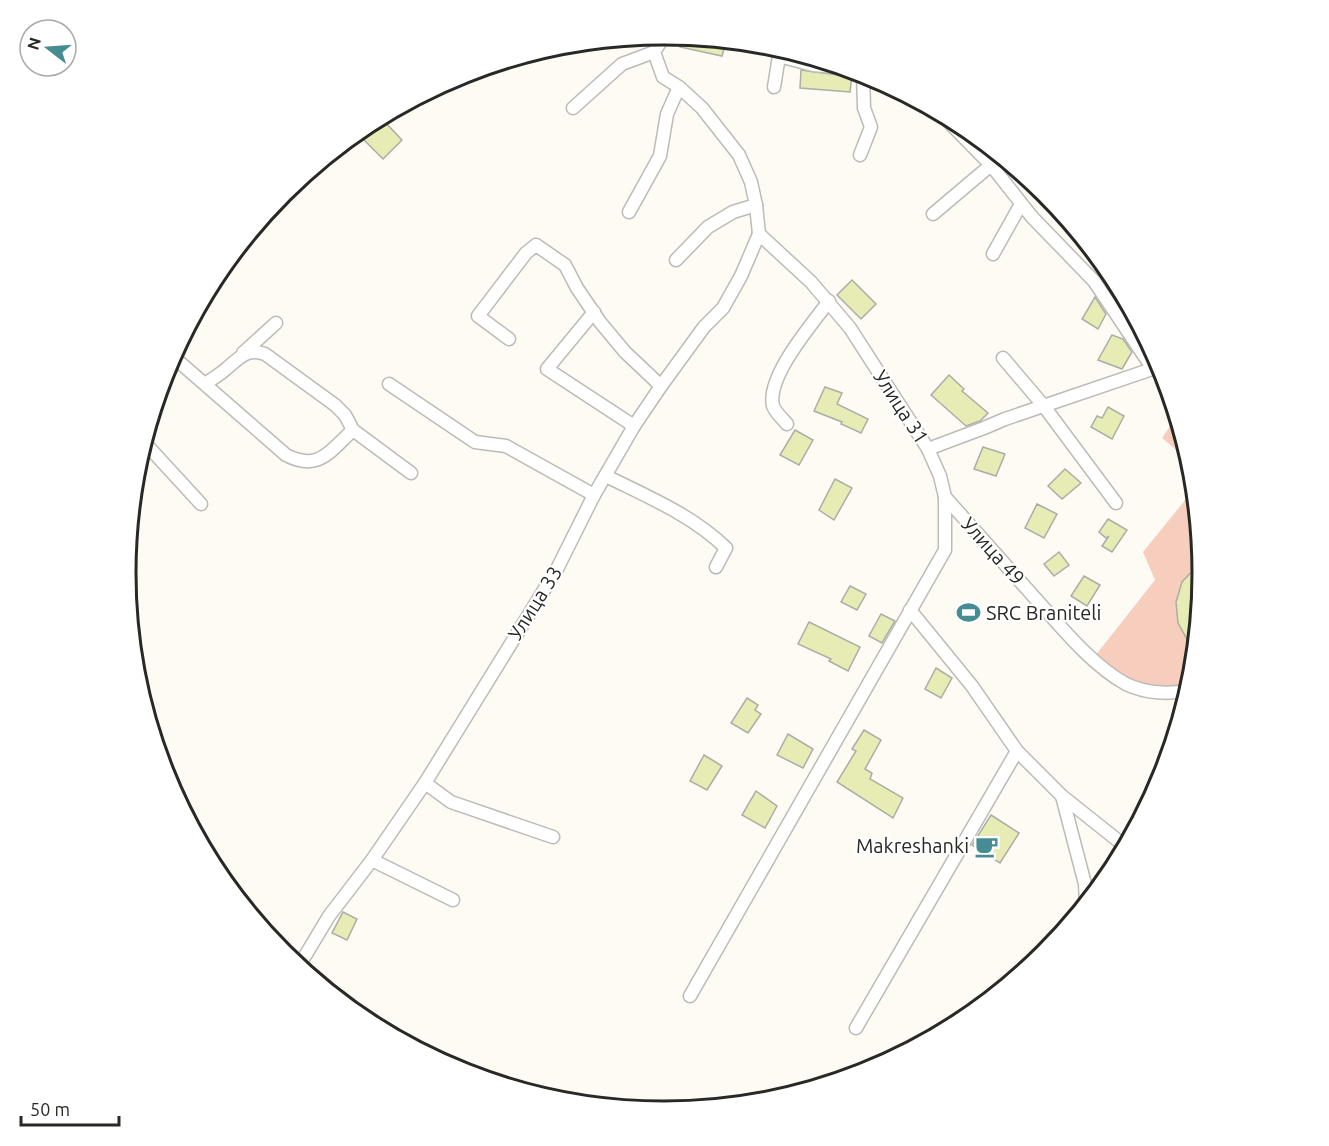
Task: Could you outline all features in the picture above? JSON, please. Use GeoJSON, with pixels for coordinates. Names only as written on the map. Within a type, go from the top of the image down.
{"type":"FeatureCollection","features":[{"type":"Feature","properties":{"kind":"street"},"geometry":{"type":"LineString","coordinates":[[573,108],[622,64],[654,52],[658,45]]}},
{"type":"Feature","properties":{"kind":"street"},"geometry":{"type":"LineString","coordinates":[[654,52],[663,77],[679,87],[702,108],[739,155],[751,182],[759,234]]}},
{"type":"Feature","properties":{"kind":"street"},"geometry":{"type":"LineString","coordinates":[[774,87],[778,57]]}},
{"type":"Feature","properties":{"kind":"street"},"geometry":{"type":"LineString","coordinates":[[860,155],[871,127],[864,108],[865,84]]}},
{"type":"Feature","properties":{"kind":"street"},"geometry":{"type":"LineString","coordinates":[[629,212],[660,156],[667,114],[679,87]]}},
{"type":"Feature","properties":{"kind":"street"},"geometry":{"type":"LineString","coordinates":[[968,142],[1008,183],[1021,204],[1094,281],[1140,344]]}},
{"type":"Feature","properties":{"kind":"street"},"geometry":{"type":"LineString","coordinates":[[933,214],[992,165]]}},
{"type":"Feature","properties":{"kind":"street"},"geometry":{"type":"LineString","coordinates":[[993,254],[1021,204]]}},
{"type":"Feature","properties":{"kind":"street"},"geometry":{"type":"LineString","coordinates":[[676,260],[708,227],[734,212],[756,205]]}},
{"type":"Feature","properties":{"kind":"street","name":"Улица 31"},"geometry":{"type":"LineString","coordinates":[[690,996],[945,550],[945,497],[940,476],[928,449],[850,328],[829,301],[759,234]]}},
{"type":"Feature","properties":{"kind":"street","name":"Улица 33"},"geometry":{"type":"LineString","coordinates":[[304,958],[329,916],[372,860],[425,783],[557,569],[594,495],[634,426],[704,327],[723,308],[741,276],[759,234]]}},
{"type":"Feature","properties":{"kind":"street"},"geometry":{"type":"LineString","coordinates":[[509,339],[478,316],[526,253],[536,245],[565,265],[594,312],[625,352],[661,386]]}},
{"type":"Feature","properties":{"kind":"street"},"geometry":{"type":"LineString","coordinates":[[787,424],[773,408],[772,390],[787,357],[829,301]]}},
{"type":"Feature","properties":{"kind":"street"},"geometry":{"type":"LineString","coordinates":[[594,312],[547,369],[634,426]]}},
{"type":"Feature","properties":{"kind":"street"},"geometry":{"type":"LineString","coordinates":[[205,384],[224,371],[276,323]]}},
{"type":"Feature","properties":{"kind":"street"},"geometry":{"type":"LineString","coordinates":[[242,354],[258,351],[265,354],[335,405],[345,415],[353,430],[411,473]]}},
{"type":"Feature","properties":{"kind":"street"},"geometry":{"type":"LineString","coordinates":[[1003,358],[1043,405],[1116,503]]}},
{"type":"Feature","properties":{"kind":"street"},"geometry":{"type":"LineString","coordinates":[[180,363],[286,454],[298,461],[311,462],[321,458],[353,430]]}},
{"type":"Feature","properties":{"kind":"street"},"geometry":{"type":"LineString","coordinates":[[928,449],[1043,405],[1151,369]]}},
{"type":"Feature","properties":{"kind":"street"},"geometry":{"type":"LineString","coordinates":[[389,384],[475,442],[506,446],[594,495]]}},
{"type":"Feature","properties":{"kind":"street"},"geometry":{"type":"LineString","coordinates":[[151,450],[201,504]]}},
{"type":"Feature","properties":{"kind":"street"},"geometry":{"type":"LineString","coordinates":[[606,476],[678,512],[712,535],[726,548],[716,567]]}},
{"type":"Feature","properties":{"kind":"street","name":"Улица 49"},"geometry":{"type":"LineString","coordinates":[[945,497],[1069,636],[1092,658],[1127,684],[1148,691],[1164,693],[1179,691]]}},
{"type":"Feature","properties":{"kind":"street"},"geometry":{"type":"LineString","coordinates":[[910,610],[972,686],[1017,751],[1062,796],[1119,842]]}},
{"type":"Feature","properties":{"kind":"street"},"geometry":{"type":"LineString","coordinates":[[856,1028],[1017,751]]}},
{"type":"Feature","properties":{"kind":"street"},"geometry":{"type":"LineString","coordinates":[[425,783],[451,802],[553,837]]}},
{"type":"Feature","properties":{"kind":"street"},"geometry":{"type":"LineString","coordinates":[[1062,796],[1085,891]]}},
{"type":"Feature","properties":{"kind":"street"},"geometry":{"type":"LineString","coordinates":[[372,860],[453,900]]}},
{"type":"Feature","properties":{"kind":"shaded area"},"geometry":{"type":"Polygon","coordinates":[[[1171,425],[1178,451],[1162,438],[1171,425]]]}},
{"type":"Feature","properties":{"kind":"shaded area"},"geometry":{"type":"Polygon","coordinates":[[[1187,498],[1191,538],[1191,608],[1188,642],[1180,687],[1127,684],[1095,656],[1155,580],[1143,552],[1187,498]]]}},
{"type":"Feature","properties":{"kind":"building"},"geometry":{"type":"Polygon","coordinates":[[[699,46],[724,49],[722,56],[680,47],[699,46]]]}},
{"type":"Feature","properties":{"kind":"building"},"geometry":{"type":"Polygon","coordinates":[[[801,70],[841,75],[851,79],[850,92],[800,88],[801,70]]]}},
{"type":"Feature","properties":{"kind":"building"},"geometry":{"type":"Polygon","coordinates":[[[387,124],[402,140],[383,159],[363,139],[387,124]]]}},
{"type":"Feature","properties":{"kind":"building"},"geometry":{"type":"Polygon","coordinates":[[[852,280],[876,304],[861,319],[837,295],[852,280]]]}},
{"type":"Feature","properties":{"kind":"building"},"geometry":{"type":"Polygon","coordinates":[[[1095,297],[1106,314],[1098,329],[1082,319],[1095,297]]]}},
{"type":"Feature","properties":{"kind":"building"},"geometry":{"type":"Polygon","coordinates":[[[1112,335],[1123,339],[1132,352],[1122,369],[1098,360],[1112,335]]]}},
{"type":"Feature","properties":{"kind":"building"},"geometry":{"type":"Polygon","coordinates":[[[949,375],[964,389],[962,391],[988,413],[980,421],[966,426],[931,395],[949,375]]]}},
{"type":"Feature","properties":{"kind":"building"},"geometry":{"type":"Polygon","coordinates":[[[825,387],[842,393],[837,404],[868,419],[861,433],[841,424],[842,422],[814,411],[825,387]]]}},
{"type":"Feature","properties":{"kind":"building"},"geometry":{"type":"Polygon","coordinates":[[[1108,407],[1124,416],[1112,439],[1091,427],[1097,416],[1102,418],[1108,407]]]}},
{"type":"Feature","properties":{"kind":"building"},"geometry":{"type":"Polygon","coordinates":[[[795,430],[813,440],[799,465],[780,455],[795,430]]]}},
{"type":"Feature","properties":{"kind":"building"},"geometry":{"type":"Polygon","coordinates":[[[983,447],[1005,454],[996,476],[974,469],[983,447]]]}},
{"type":"Feature","properties":{"kind":"building"},"geometry":{"type":"Polygon","coordinates":[[[1065,469],[1081,483],[1062,499],[1048,486],[1065,469]]]}},
{"type":"Feature","properties":{"kind":"building"},"geometry":{"type":"Polygon","coordinates":[[[835,479],[852,488],[834,520],[819,510],[835,479]]]}},
{"type":"Feature","properties":{"kind":"building"},"geometry":{"type":"Polygon","coordinates":[[[1037,504],[1057,514],[1044,538],[1025,528],[1037,504]]]}},
{"type":"Feature","properties":{"kind":"building"},"geometry":{"type":"Polygon","coordinates":[[[1108,519],[1127,530],[1112,552],[1102,546],[1109,536],[1106,538],[1099,532],[1108,519]]]}},
{"type":"Feature","properties":{"kind":"building"},"geometry":{"type":"Polygon","coordinates":[[[1059,552],[1069,565],[1054,576],[1044,564],[1059,552]]]}},
{"type":"Feature","properties":{"kind":"building"},"geometry":{"type":"Polygon","coordinates":[[[1192,572],[1188,641],[1178,623],[1176,602],[1182,582],[1192,572]]]}},
{"type":"Feature","properties":{"kind":"building"},"geometry":{"type":"Polygon","coordinates":[[[1084,576],[1100,585],[1087,606],[1071,596],[1084,576]]]}},
{"type":"Feature","properties":{"kind":"building"},"geometry":{"type":"Polygon","coordinates":[[[850,586],[866,594],[857,610],[841,602],[850,586]]]}},
{"type":"Feature","properties":{"kind":"building"},"geometry":{"type":"Polygon","coordinates":[[[881,614],[895,621],[882,643],[869,636],[881,614]]]}},
{"type":"Feature","properties":{"kind":"building"},"geometry":{"type":"Polygon","coordinates":[[[809,622],[860,647],[848,671],[829,661],[831,659],[798,644],[809,622]]]}},
{"type":"Feature","properties":{"kind":"building"},"geometry":{"type":"Polygon","coordinates":[[[936,668],[952,678],[941,698],[925,689],[936,668]]]}},
{"type":"Feature","properties":{"kind":"building"},"geometry":{"type":"Polygon","coordinates":[[[747,698],[758,705],[755,710],[761,714],[748,733],[731,723],[747,698]]]}},
{"type":"Feature","properties":{"kind":"building"},"geometry":{"type":"Polygon","coordinates":[[[864,730],[881,740],[865,769],[872,773],[870,779],[903,798],[893,818],[837,782],[856,751],[852,749],[864,730]]]}},
{"type":"Feature","properties":{"kind":"building"},"geometry":{"type":"Polygon","coordinates":[[[788,734],[813,749],[803,768],[777,755],[788,734]]]}},
{"type":"Feature","properties":{"kind":"building"},"geometry":{"type":"Polygon","coordinates":[[[704,755],[722,766],[707,790],[690,781],[704,755]]]}},
{"type":"Feature","properties":{"kind":"building"},"geometry":{"type":"Polygon","coordinates":[[[756,791],[777,806],[765,828],[742,815],[756,791]]]}},
{"type":"Feature","properties":{"kind":"building"},"geometry":{"type":"Polygon","coordinates":[[[991,815],[1019,833],[1000,863],[972,845],[991,815]]]}},
{"type":"Feature","properties":{"kind":"building"},"geometry":{"type":"Polygon","coordinates":[[[343,912],[357,919],[347,940],[332,933],[343,912]]]}},
{"type":"Feature","properties":{"kind":"place","name":"SRC Braniteli"},"geometry":{"type":"Point","coordinates":[968,613]}},
{"type":"Feature","properties":{"kind":"place","name":"Makreshanki"},"geometry":{"type":"Point","coordinates":[987,846]}}]}
